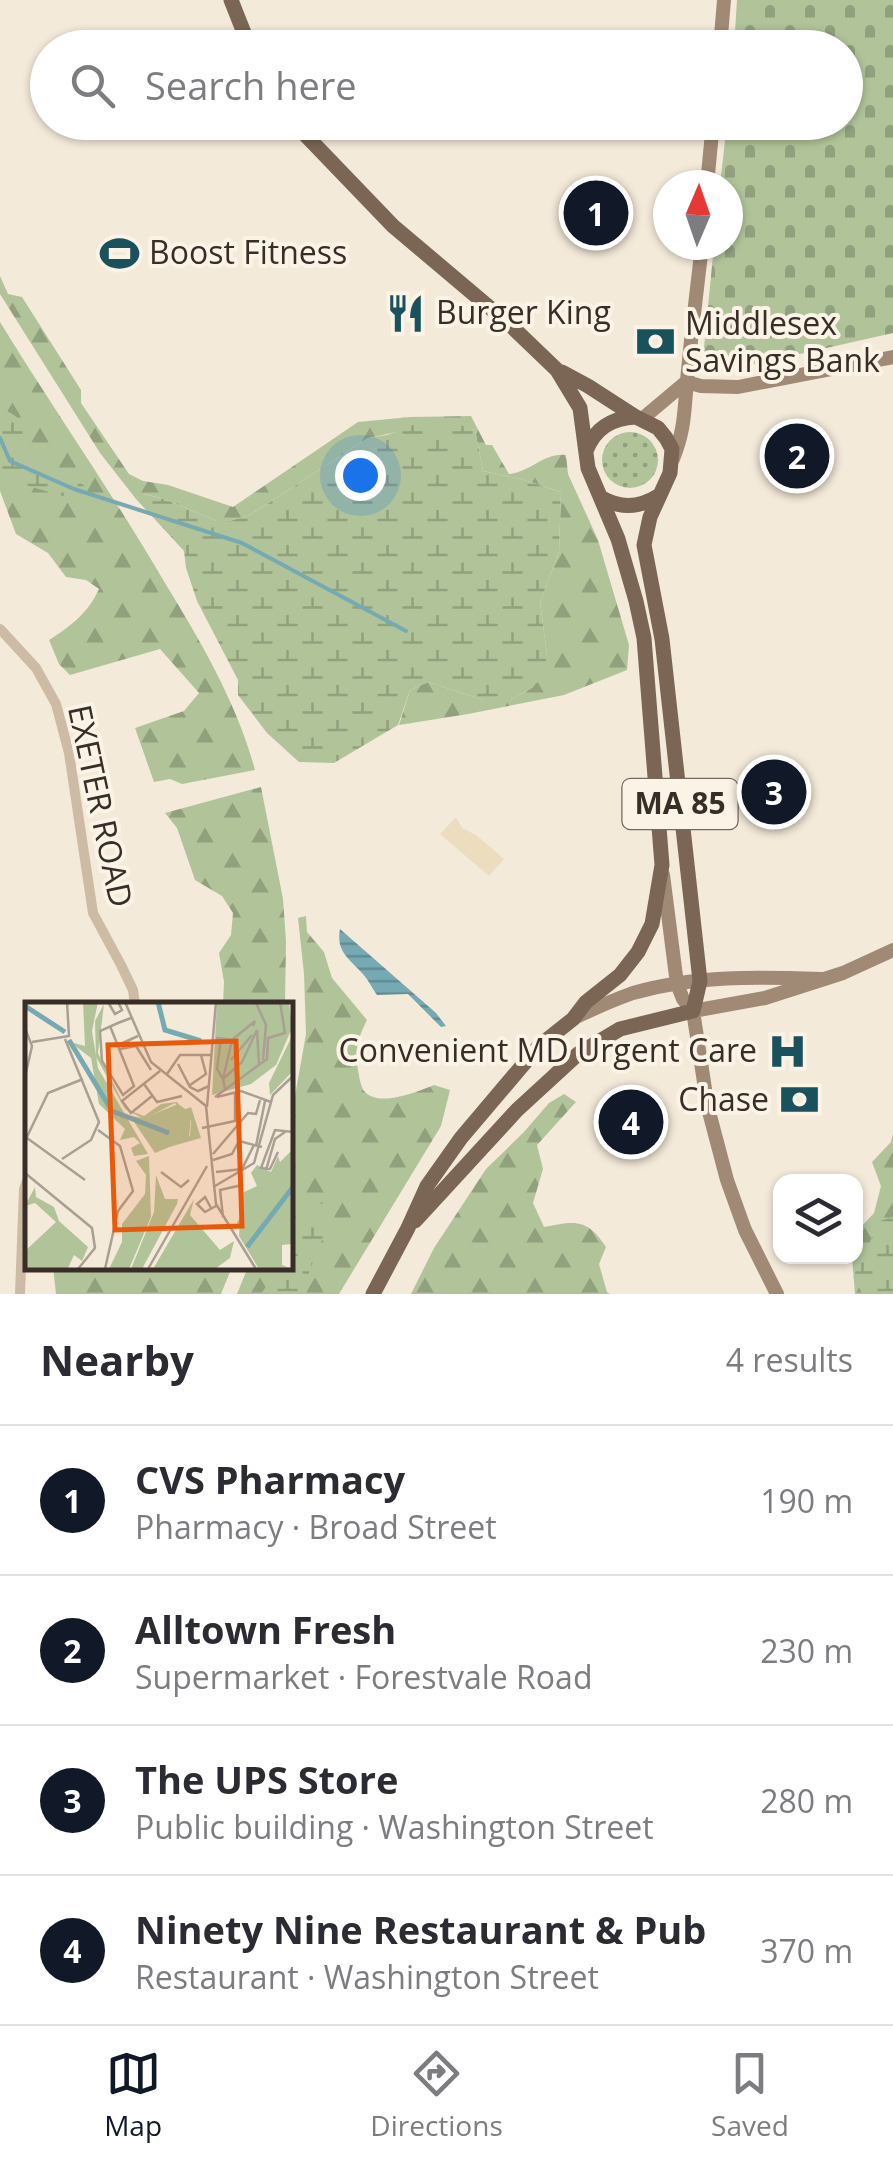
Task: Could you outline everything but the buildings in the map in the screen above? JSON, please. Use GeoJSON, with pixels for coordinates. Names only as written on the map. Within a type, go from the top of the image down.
{"type":"FeatureCollection","features":[{"type":"Feature","properties":{"kind":"main road"},"geometry":{"type":"LineString","coordinates":[[230,0],[242,30]]}},
{"type":"Feature","properties":{"kind":"main road"},"geometry":{"type":"LineString","coordinates":[[722,30],[724,0]]}},
{"type":"Feature","properties":{"kind":"main road","name":"MA 85"},"geometry":{"type":"LineString","coordinates":[[311,140],[393,226],[557,370],[580,408],[588,468],[618,539],[644,638],[662,865],[678,984],[693,1011]]}},
{"type":"Feature","properties":{"kind":"main road"},"geometry":{"type":"LineString","coordinates":[[708,170],[711,140]]}},
{"type":"Feature","properties":{"kind":"main road"},"geometry":{"type":"LineString","coordinates":[[673,459],[687,401],[700,260]]}},
{"type":"Feature","properties":{"kind":"main road"},"geometry":{"type":"LineString","coordinates":[[686,382],[738,387],[893,357]]}},
{"type":"Feature","properties":{"kind":"main road","name":"MA 85"},"geometry":{"type":"LineString","coordinates":[[557,370],[658,428],[672,449],[670,473],[658,496],[644,545],[662,638],[700,981],[693,1011],[705,1094],[723,1168],[745,1230],[777,1294]]}},
{"type":"Feature","properties":{"kind":"main road"},"geometry":{"type":"LineString","coordinates":[[586,450],[607,424],[620,418],[639,418],[686,382]]}},
{"type":"Feature","properties":{"kind":"main road"},"geometry":{"type":"LineString","coordinates":[[602,498],[630,506],[658,496]]}},
{"type":"Feature","properties":{"kind":"main road"},"geometry":{"type":"LineString","coordinates":[[573,1019],[586,1002],[620,975],[638,952],[652,924],[662,865]]}},
{"type":"Feature","properties":{"kind":"main road"},"geometry":{"type":"LineString","coordinates":[[408,1228],[564,1065],[620,1030],[765,998],[893,950]]}},
{"type":"Feature","properties":{"kind":"main road"},"geometry":{"type":"LineString","coordinates":[[373,1294],[427,1186],[460,1138],[538,1046],[573,1019],[634,993],[678,984],[757,976],[822,979]]}},
{"type":"Feature","properties":{"kind":"street","name":"EXETER ROAD"},"geometry":{"type":"LineString","coordinates":[[0,629],[36,668],[56,704],[70,753],[93,913],[122,965],[135,1002]]}},
{"type":"Feature","properties":{"kind":"street"},"geometry":{"type":"LineString","coordinates":[[20,1294],[25,1186]]}},
{"type":"Feature","properties":{"kind":"green space"},"geometry":{"type":"Polygon","coordinates":[[[737,0],[893,0],[893,333],[715,373],[707,368],[703,358],[713,260],[743,260],[743,170],[722,170],[725,140],[863,140],[863,30],[735,30],[737,0]]]}},
{"type":"Feature","properties":{"kind":"green space"},"geometry":{"type":"Polygon","coordinates":[[[0,276],[8,294],[22,297],[81,390],[81,403],[129,474],[143,481],[168,485],[233,507],[358,422],[410,417],[471,416],[486,445],[492,445],[509,474],[551,456],[566,455],[568,474],[598,540],[629,645],[627,670],[564,695],[399,725],[410,690],[428,682],[483,700],[511,700],[533,687],[547,654],[540,602],[559,552],[561,492],[483,471],[475,430],[445,424],[368,438],[250,515],[230,521],[217,521],[145,494],[136,499],[100,453],[0,294],[0,276]]]}},
{"type":"Feature","properties":{"kind":"green space"},"geometry":{"type":"Polygon","coordinates":[[[0,322],[192,628],[228,697],[255,770],[182,784],[170,779],[154,782],[135,728],[184,711],[199,693],[160,649],[70,675],[59,664],[49,640],[78,618],[99,589],[86,580],[66,577],[48,553],[16,534],[0,491],[0,322]]]}},
{"type":"Feature","properties":{"kind":"green space"},"geometry":{"type":"Polygon","coordinates":[[[0,409],[19,419],[32,437],[19,461],[76,479],[88,489],[86,495],[76,500],[8,480],[0,474],[0,409]]]}},
{"type":"Feature","properties":{"kind":"green space"},"geometry":{"type":"Polygon","coordinates":[[[454,423],[475,430],[483,471],[561,492],[559,552],[540,602],[547,654],[543,676],[511,700],[483,700],[428,682],[410,690],[398,725],[334,763],[299,762],[267,733],[238,695],[238,680],[197,601],[184,551],[136,499],[144,494],[217,521],[230,521],[250,515],[368,438],[413,425],[454,423]]]}},
{"type":"Feature","properties":{"kind":"green space"},"geometry":{"type":"Polygon","coordinates":[[[630,432],[650,440],[658,460],[650,480],[630,488],[610,480],[602,460],[610,440],[630,432]]]}},
{"type":"Feature","properties":{"kind":"green space"},"geometry":{"type":"Polygon","coordinates":[[[261,787],[283,899],[285,1002],[223,1002],[219,953],[231,935],[233,913],[222,896],[195,880],[177,828],[165,813],[261,787]]]}},
{"type":"Feature","properties":{"kind":"green space"},"geometry":{"type":"Polygon","coordinates":[[[306,916],[307,932],[324,952],[332,978],[367,1020],[357,1053],[364,1091],[370,1096],[388,1098],[434,1085],[450,1090],[441,1126],[339,1294],[237,1294],[247,1269],[292,1269],[292,1113],[306,1034],[298,918],[306,916]]]}},
{"type":"Feature","properties":{"kind":"green space"},"geometry":{"type":"Polygon","coordinates":[[[564,1094],[576,1102],[537,1145],[543,1169],[533,1203],[544,1227],[580,1224],[599,1238],[606,1247],[599,1264],[610,1294],[411,1294],[434,1248],[486,1169],[549,1103],[564,1094]]]}},
{"type":"Feature","properties":{"kind":"green space"},"geometry":{"type":"Polygon","coordinates":[[[893,1133],[893,1294],[855,1294],[853,1264],[863,1264],[863,1225],[874,1213],[881,1186],[872,1162],[891,1142],[893,1133]]]}},
{"type":"Feature","properties":{"kind":"green space"},"geometry":{"type":"Polygon","coordinates":[[[323,1201],[328,1225],[298,1294],[261,1294],[278,1269],[292,1269],[293,1248],[310,1215],[323,1201]]]}},
{"type":"Feature","properties":{"kind":"green space"},"geometry":{"type":"Polygon","coordinates":[[[893,1217],[893,1294],[862,1294],[854,1275],[863,1264],[880,1221],[893,1217]]]}},
{"type":"Feature","properties":{"kind":"green space"},"geometry":{"type":"Polygon","coordinates":[[[53,1269],[231,1269],[221,1294],[56,1294],[53,1269]]]}},
{"type":"Feature","properties":{"kind":"shaded area"},"geometry":{"type":"Polygon","coordinates":[[[456,817],[462,828],[504,859],[489,876],[440,834],[456,817]]]}},
{"type":"Feature","properties":{"kind":"water"},"geometry":{"type":"Polygon","coordinates":[[[340,929],[446,1026],[441,1027],[408,994],[377,995],[344,954],[340,929]]]}},
{"type":"Feature","properties":{"kind":"waterway"},"geometry":{"type":"LineString","coordinates":[[0,438],[10,461],[74,489],[242,543],[406,631]]}},
{"type":"Feature","properties":{"kind":"place","name":"CVS Pharmacy"},"geometry":{"type":"Point","coordinates":[596,213]}},
{"type":"Feature","properties":{"kind":"place","name":"Boost Fitness"},"geometry":{"type":"Point","coordinates":[119,253]}},
{"type":"Feature","properties":{"kind":"place","name":"Burger King"},"geometry":{"type":"Point","coordinates":[406,313]}},
{"type":"Feature","properties":{"kind":"place","name":"Middlesex Savings Bank"},"geometry":{"type":"Point","coordinates":[655,342]}},
{"type":"Feature","properties":{"kind":"place","name":"Alltown Fresh"},"geometry":{"type":"Point","coordinates":[797,456]}},
{"type":"Feature","properties":{"kind":"place","name":"The UPS Store"},"geometry":{"type":"Point","coordinates":[774,792]}},
{"type":"Feature","properties":{"kind":"place","name":"Convenient MD Urgent Care"},"geometry":{"type":"Point","coordinates":[787,1051]}},
{"type":"Feature","properties":{"kind":"place","name":"Chase"},"geometry":{"type":"Point","coordinates":[799,1100]}},
{"type":"Feature","properties":{"kind":"place","name":"Ninety Nine Restaurant & Pub"},"geometry":{"type":"Point","coordinates":[631,1122]}}]}
